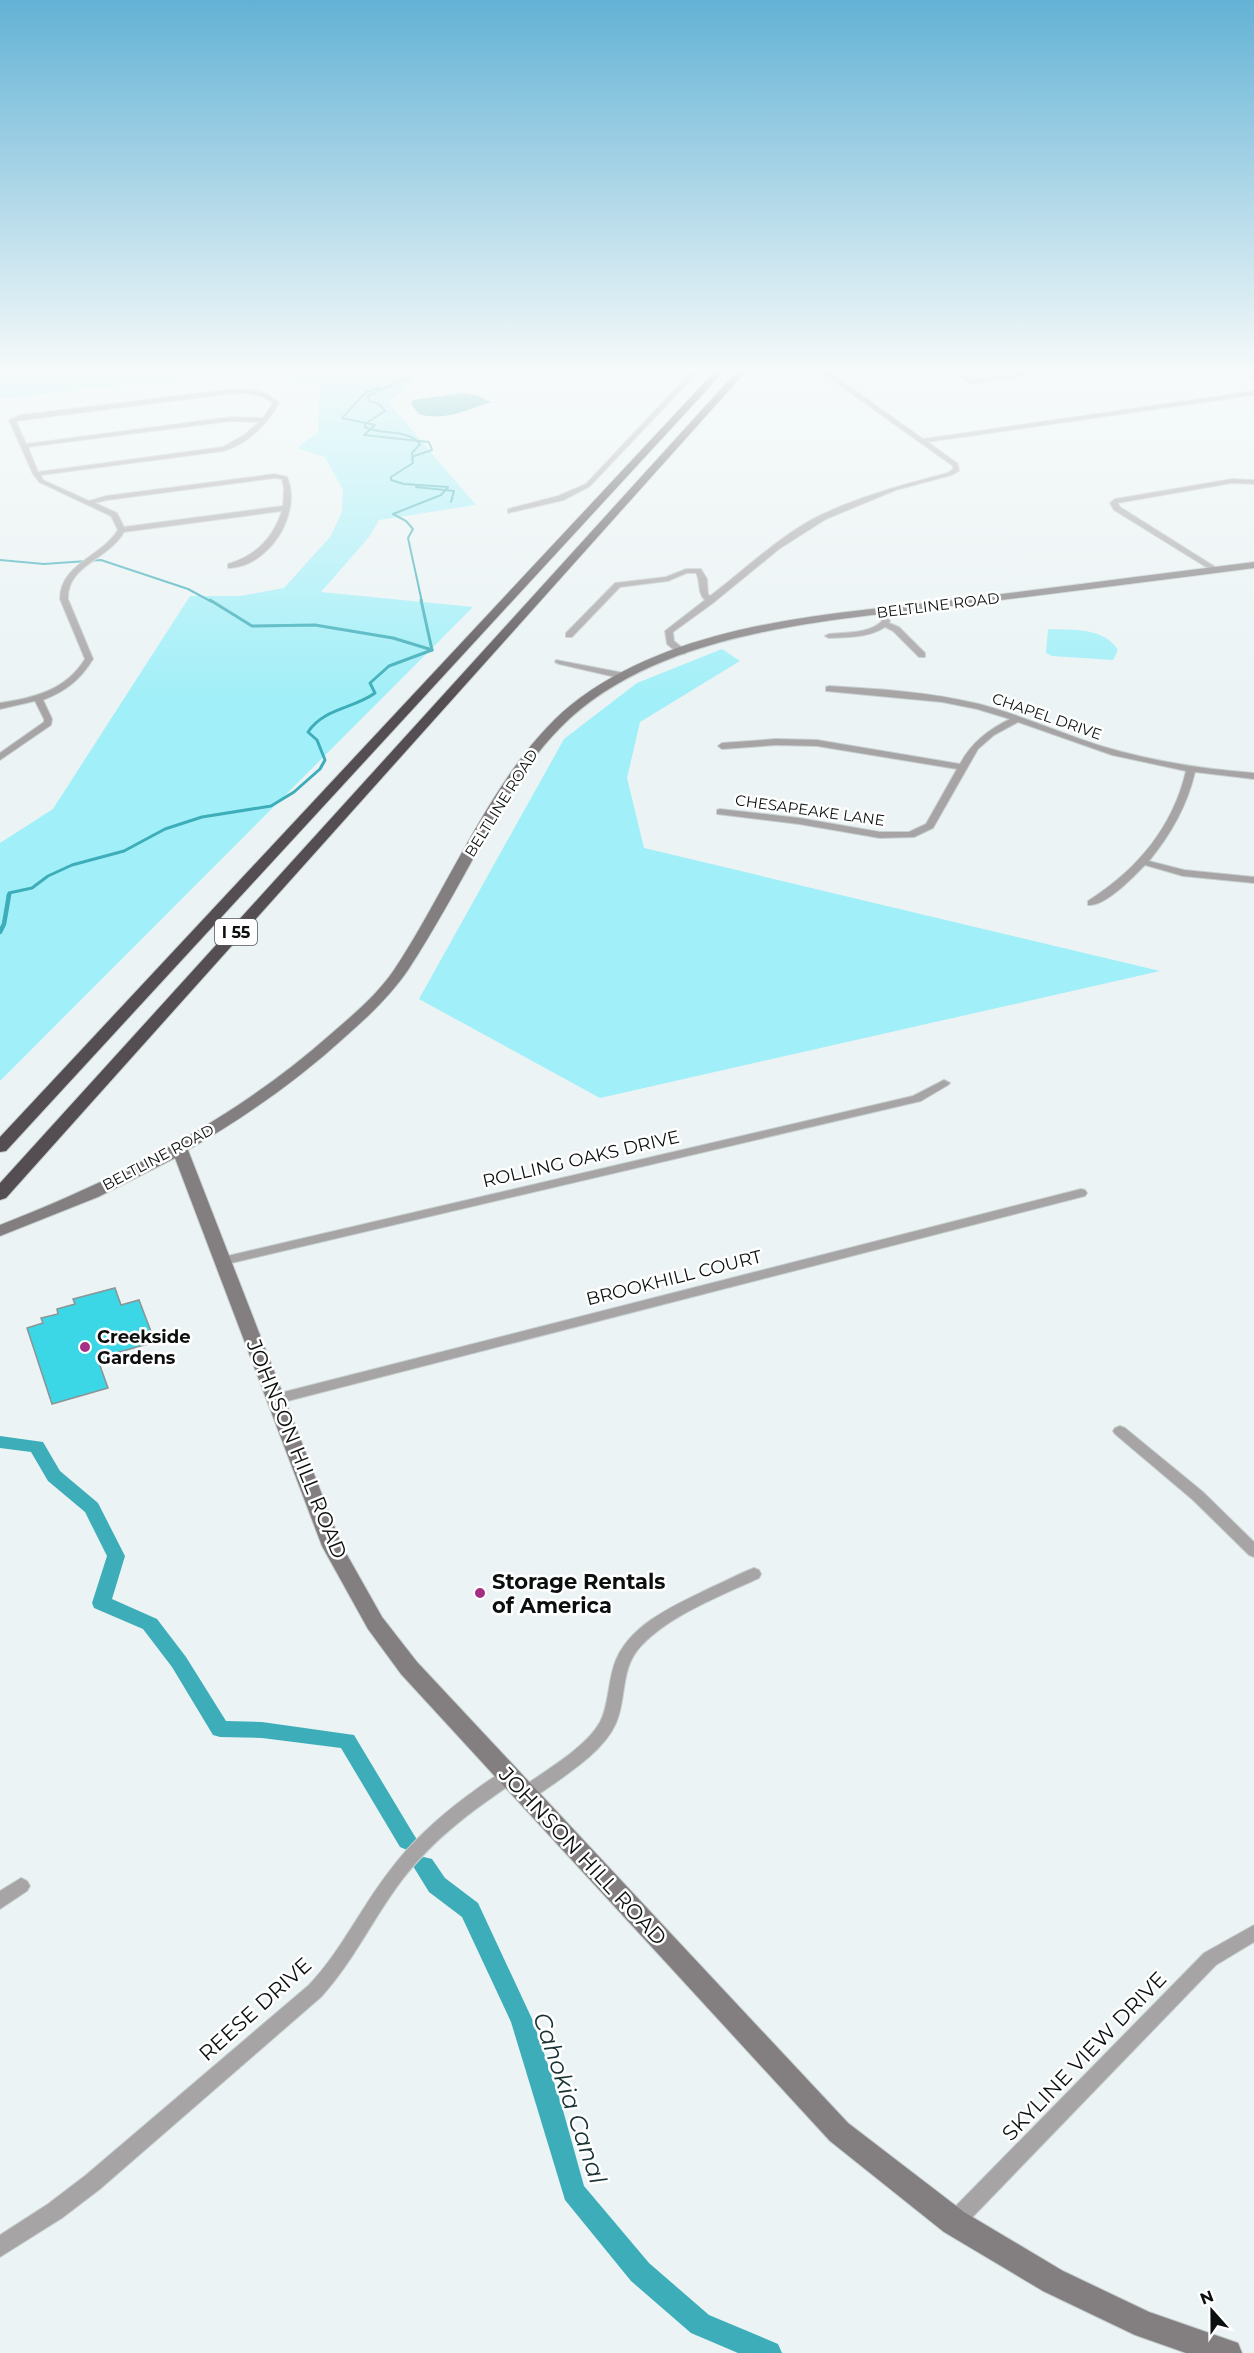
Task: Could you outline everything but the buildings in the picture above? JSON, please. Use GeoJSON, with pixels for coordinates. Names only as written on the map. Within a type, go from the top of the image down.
{"type":"FeatureCollection","features":[{"type":"Feature","properties":{"kind":"highway","name":"I 55"},"geometry":{"type":"LineString","coordinates":[[0,1147],[620,479]]}},
{"type":"Feature","properties":{"kind":"highway","name":"I 55"},"geometry":{"type":"LineString","coordinates":[[0,1194],[645,479]]}},
{"type":"Feature","properties":{"kind":"main road","name":"BELTLINE ROAD"},"geometry":{"type":"LineString","coordinates":[[0,1232],[105,1186],[219,1124],[284,1081],[341,1035],[397,975],[432,920],[511,783],[538,743],[586,699],[624,676],[682,652],[759,631],[879,612],[1254,565]]}},
{"type":"Feature","properties":{"kind":"main road","name":"JOHNSON HILL ROAD"},"geometry":{"type":"LineString","coordinates":[[179,1147],[332,1546],[375,1623],[409,1668],[839,2132],[954,2222],[1053,2281],[1145,2325],[1228,2353]]}},
{"type":"Feature","properties":{"kind":"street"},"geometry":{"type":"LineString","coordinates":[[39,479],[114,515],[122,530]]}},
{"type":"Feature","properties":{"kind":"street"},"geometry":{"type":"LineString","coordinates":[[89,502],[253,479]]}},
{"type":"Feature","properties":{"kind":"street"},"geometry":{"type":"LineString","coordinates":[[231,566],[250,559],[268,542],[284,518],[288,493],[285,479]]}},
{"type":"Feature","properties":{"kind":"street"},"geometry":{"type":"LineString","coordinates":[[512,511],[561,498],[588,485],[594,479]]}},
{"type":"Feature","properties":{"kind":"street"},"geometry":{"type":"LineString","coordinates":[[682,652],[670,642],[669,631],[776,547],[823,517],[894,489],[932,479]]}},
{"type":"Feature","properties":{"kind":"street"},"geometry":{"type":"LineString","coordinates":[[1214,570],[1117,508],[1114,503],[1232,481],[1254,482]]}},
{"type":"Feature","properties":{"kind":"street"},"geometry":{"type":"LineString","coordinates":[[0,706],[38,699],[70,684],[83,671],[89,658],[64,599],[63,590],[74,572],[114,542],[122,530],[286,508]]}},
{"type":"Feature","properties":{"kind":"street"},"geometry":{"type":"LineString","coordinates":[[569,636],[605,596],[623,582],[668,579],[686,572],[698,571],[703,579],[704,596],[710,601]]}},
{"type":"Feature","properties":{"kind":"street"},"geometry":{"type":"LineString","coordinates":[[879,612],[886,621],[885,624]]}},
{"type":"Feature","properties":{"kind":"street"},"geometry":{"type":"LineString","coordinates":[[829,636],[871,631],[885,624]]}},
{"type":"Feature","properties":{"kind":"street"},"geometry":{"type":"LineString","coordinates":[[885,624],[896,630],[922,655]]}},
{"type":"Feature","properties":{"kind":"street"},"geometry":{"type":"LineString","coordinates":[[559,662],[624,676]]}},
{"type":"Feature","properties":{"kind":"street","name":"CHAPEL DRIVE"},"geometry":{"type":"LineString","coordinates":[[829,689],[934,698],[978,706],[1097,747],[1191,769],[1254,776]]}},
{"type":"Feature","properties":{"kind":"street"},"geometry":{"type":"LineString","coordinates":[[0,757],[48,723],[38,699]]}},
{"type":"Feature","properties":{"kind":"street","name":"CHESAPEAKE LANE"},"geometry":{"type":"LineString","coordinates":[[720,812],[799,821],[880,836],[911,835],[930,826],[978,743],[1002,726],[1017,719]]}},
{"type":"Feature","properties":{"kind":"street"},"geometry":{"type":"LineString","coordinates":[[722,746],[776,742],[817,743],[963,767]]}},
{"type":"Feature","properties":{"kind":"street"},"geometry":{"type":"LineString","coordinates":[[1092,903],[1113,892],[1158,844],[1185,795],[1191,769]]}},
{"type":"Feature","properties":{"kind":"street"},"geometry":{"type":"LineString","coordinates":[[1143,862],[1183,873],[1254,880]]}},
{"type":"Feature","properties":{"kind":"street","name":"ROLLING OAKS DRIVE"},"geometry":{"type":"LineString","coordinates":[[223,1261],[917,1099],[944,1083]]}},
{"type":"Feature","properties":{"kind":"street","name":"BROOKHILL COURT"},"geometry":{"type":"LineString","coordinates":[[276,1399],[1081,1193]]}},
{"type":"Feature","properties":{"kind":"street"},"geometry":{"type":"LineString","coordinates":[[1119,1431],[1198,1496],[1254,1551]]}},
{"type":"Feature","properties":{"kind":"street"},"geometry":{"type":"LineString","coordinates":[[526,1794],[573,1758],[603,1731],[609,1722],[626,1654],[642,1634],[754,1574]]}},
{"type":"Feature","properties":{"kind":"street","name":"REESE DRIVE"},"geometry":{"type":"LineString","coordinates":[[0,2247],[55,2211],[93,2182],[315,1991],[342,1962],[396,1875],[422,1846],[479,1797],[510,1776]]}},
{"type":"Feature","properties":{"kind":"street"},"geometry":{"type":"LineString","coordinates":[[0,1901],[21,1886]]}},
{"type":"Feature","properties":{"kind":"street","name":"SKYLINE VIEW DRIVE"},"geometry":{"type":"LineString","coordinates":[[954,2222],[1210,1959],[1254,1933]]}},
{"type":"Feature","properties":{"kind":"shaded area"},"geometry":{"type":"Polygon","coordinates":[[[337,479],[454,479],[476,505],[379,520],[369,537],[321,592],[473,607],[0,1081],[0,843],[53,809],[190,596],[240,596],[284,588],[330,537],[342,512],[343,490],[337,479]]]}},
{"type":"Feature","properties":{"kind":"shaded area"},"geometry":{"type":"Polygon","coordinates":[[[1048,629],[1087,631],[1105,637],[1118,650],[1113,660],[1052,656],[1046,653],[1048,629]]]}},
{"type":"Feature","properties":{"kind":"shaded area"},"geometry":{"type":"Polygon","coordinates":[[[722,649],[740,661],[640,722],[627,778],[644,848],[1160,971],[600,1098],[419,999],[564,739],[637,683],[722,649]]]}},
{"type":"Feature","properties":{"kind":"waterway"},"geometry":{"type":"LineString","coordinates":[[391,479],[404,484],[448,487],[445,490]]}},
{"type":"Feature","properties":{"kind":"waterway"},"geometry":{"type":"LineString","coordinates":[[416,487],[445,490]]}},
{"type":"Feature","properties":{"kind":"waterway"},"geometry":{"type":"LineString","coordinates":[[422,602],[408,538],[413,529],[406,521],[393,514],[441,495],[445,490]]}},
{"type":"Feature","properties":{"kind":"waterway"},"geometry":{"type":"LineString","coordinates":[[445,490],[454,491],[451,502]]}},
{"type":"Feature","properties":{"kind":"waterway"},"geometry":{"type":"LineString","coordinates":[[0,560],[44,564],[101,560],[188,589],[212,602]]}},
{"type":"Feature","properties":{"kind":"waterway"},"geometry":{"type":"LineString","coordinates":[[210,600],[252,626],[315,625],[393,638],[429,649]]}},
{"type":"Feature","properties":{"kind":"waterway"},"geometry":{"type":"LineString","coordinates":[[8,896],[9,893],[32,888],[48,876],[72,865],[124,851],[165,829],[202,817],[271,806],[294,792],[320,769],[325,760],[317,740],[308,732],[315,724],[330,713],[375,693],[370,683],[389,666],[432,650],[421,600]]}},
{"type":"Feature","properties":{"kind":"waterway"},"geometry":{"type":"LineString","coordinates":[[0,932],[4,924],[9,895]]}},
{"type":"Feature","properties":{"kind":"waterway","name":"Cahokia Canal"},"geometry":{"type":"LineString","coordinates":[[0,1442],[37,1446],[54,1476],[92,1508],[116,1556],[101,1603],[150,1624],[179,1662],[220,1729],[262,1730],[347,1741],[407,1841]]}},
{"type":"Feature","properties":{"kind":"waterway","name":"Cahokia Canal"},"geometry":{"type":"LineString","coordinates":[[424,1866],[437,1885],[470,1910],[522,2021],[549,2103],[574,2192],[640,2272],[700,2324],[769,2353]]}},
{"type":"Feature","properties":{"kind":"place","name":"Creekside Gardens"},"geometry":{"type":"Point","coordinates":[85,1347]}},
{"type":"Feature","properties":{"kind":"place","name":"Storage Rentals of America"},"geometry":{"type":"Point","coordinates":[480,1593]}}]}
